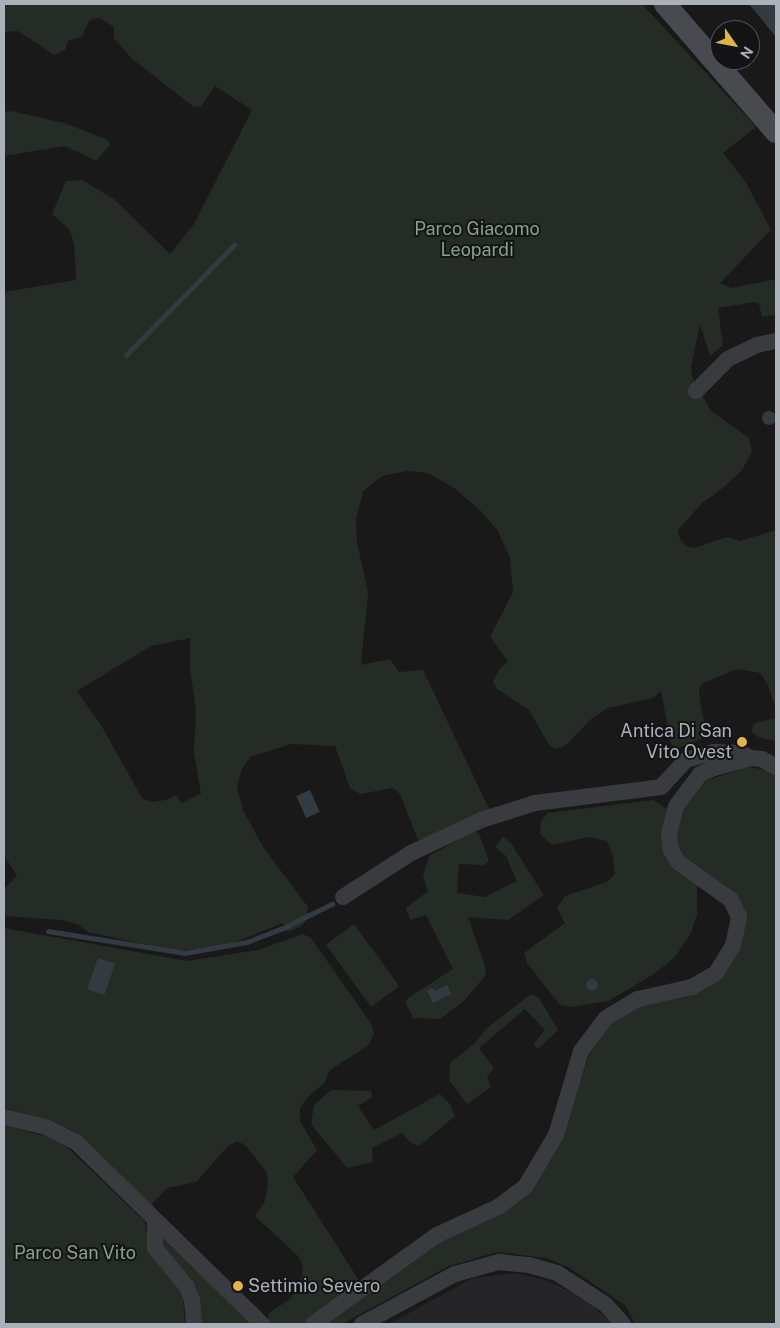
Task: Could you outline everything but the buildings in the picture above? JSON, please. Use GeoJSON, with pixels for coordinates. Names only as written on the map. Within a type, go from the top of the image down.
{"type":"FeatureCollection","features":[{"type":"Feature","properties":{"kind":"main road"},"geometry":{"type":"LineString","coordinates":[[664,4],[776,132]]}},
{"type":"Feature","properties":{"kind":"street"},"geometry":{"type":"LineString","coordinates":[[696,391],[728,359],[757,345],[776,340]]}},
{"type":"Feature","properties":{"kind":"street"},"geometry":{"type":"LineString","coordinates":[[343,896],[411,853],[481,820],[535,803],[661,786],[686,760],[714,752],[741,753],[751,758],[762,759],[776,767]]}},
{"type":"Feature","properties":{"kind":"street"},"geometry":{"type":"LineString","coordinates":[[313,1324],[437,1235],[514,1198],[549,1151],[576,1062],[601,1023],[638,999],[672,993],[704,982],[725,962],[738,927],[736,908],[723,893],[678,862],[671,850],[669,834],[676,806],[700,774],[751,758]]}},
{"type":"Feature","properties":{"kind":"street"},"geometry":{"type":"LineString","coordinates":[[4,1117],[46,1127],[76,1142],[262,1324]]}},
{"type":"Feature","properties":{"kind":"street"},"geometry":{"type":"LineString","coordinates":[[155,1221],[155,1248],[187,1286],[192,1300],[194,1324]]}},
{"type":"Feature","properties":{"kind":"street"},"geometry":{"type":"LineString","coordinates":[[362,1324],[455,1274],[499,1262],[529,1264],[557,1273],[605,1304],[623,1324]]}},
{"type":"Feature","properties":{"kind":"shaded area"},"geometry":{"type":"Polygon","coordinates":[[[749,4],[776,4],[776,37],[749,4]]]}},
{"type":"Feature","properties":{"kind":"shaded area"},"geometry":{"type":"Polygon","coordinates":[[[769,411],[774,413],[776,418],[774,423],[769,425],[764,423],[762,418],[764,413],[769,411]]]}},
{"type":"Feature","properties":{"kind":"shaded area"},"geometry":{"type":"Polygon","coordinates":[[[310,790],[320,812],[306,818],[296,796],[310,790]]]}},
{"type":"Feature","properties":{"kind":"shaded area"},"geometry":{"type":"Polygon","coordinates":[[[98,958],[115,964],[104,995],[87,989],[98,958]]]}},
{"type":"Feature","properties":{"kind":"shaded area"},"geometry":{"type":"Polygon","coordinates":[[[590,979],[594,979],[598,985],[594,991],[590,991],[586,987],[586,983],[590,979]]]}},
{"type":"Feature","properties":{"kind":"shaded area"},"geometry":{"type":"Polygon","coordinates":[[[447,985],[451,994],[433,1003],[427,991],[433,988],[435,991],[447,985]]]}},
{"type":"Feature","properties":{"kind":"shaded area"},"geometry":{"type":"Polygon","coordinates":[[[515,1273],[542,1279],[563,1288],[591,1304],[613,1324],[389,1324],[473,1278],[515,1273]]]}},
{"type":"Feature","properties":{"kind":"green space","name":"Parco Giacomo Leopardi"},"geometry":{"type":"Polygon","coordinates":[[[4,4],[642,4],[756,127],[723,153],[745,181],[771,230],[720,283],[731,288],[776,279],[776,315],[762,317],[759,304],[755,302],[718,308],[723,345],[710,356],[700,324],[691,366],[692,377],[711,411],[749,438],[752,452],[742,470],[723,488],[702,503],[678,530],[680,539],[686,546],[694,548],[727,537],[740,541],[776,530],[776,709],[767,683],[760,673],[737,669],[703,683],[699,689],[707,736],[692,743],[677,748],[671,744],[661,691],[653,698],[608,708],[591,719],[565,746],[556,749],[549,745],[529,710],[497,689],[493,681],[500,668],[508,662],[490,637],[513,592],[510,558],[498,531],[480,510],[454,488],[428,473],[407,471],[382,476],[363,491],[356,519],[357,542],[368,593],[361,665],[390,659],[399,672],[423,670],[489,809],[424,842],[418,840],[400,794],[393,788],[360,794],[350,788],[335,746],[291,744],[250,757],[241,771],[237,787],[243,810],[263,847],[308,907],[306,920],[300,927],[288,932],[283,923],[223,947],[176,951],[88,932],[77,924],[61,920],[4,916],[4,889],[17,876],[4,855],[4,292],[76,280],[74,244],[70,230],[52,214],[66,181],[82,180],[114,199],[170,254],[194,224],[252,110],[215,86],[201,106],[194,107],[131,58],[114,38],[114,27],[99,18],[90,20],[82,36],[68,41],[65,50],[54,55],[18,31],[4,32],[4,4]],[[190,638],[151,646],[77,691],[101,725],[142,798],[151,802],[166,800],[176,795],[181,803],[201,794],[194,752],[196,710],[190,669],[190,638]]]}},
{"type":"Feature","properties":{"kind":"green space"},"geometry":{"type":"Polygon","coordinates":[[[11,111],[64,123],[108,140],[110,145],[96,161],[65,146],[4,156],[4,112],[11,111]]]}},
{"type":"Feature","properties":{"kind":"green space"},"geometry":{"type":"Polygon","coordinates":[[[776,718],[776,741],[758,737],[751,731],[755,723],[776,718]]]}},
{"type":"Feature","properties":{"kind":"green space"},"geometry":{"type":"Polygon","coordinates":[[[749,767],[776,772],[776,1324],[635,1324],[626,1306],[568,1267],[546,1258],[497,1252],[449,1266],[342,1324],[322,1324],[430,1246],[522,1199],[551,1160],[563,1134],[589,1055],[610,1024],[641,1005],[687,997],[719,980],[744,922],[686,862],[676,843],[677,818],[703,781],[749,767]]]}},
{"type":"Feature","properties":{"kind":"green space"},"geometry":{"type":"Polygon","coordinates":[[[653,800],[668,810],[664,833],[697,884],[697,914],[691,933],[675,957],[654,974],[608,1001],[571,1007],[560,1005],[527,963],[524,953],[565,923],[557,908],[565,896],[607,882],[615,874],[613,856],[607,841],[589,837],[552,845],[540,834],[541,822],[547,813],[653,800]]]}},
{"type":"Feature","properties":{"kind":"green space"},"geometry":{"type":"Polygon","coordinates":[[[474,831],[479,834],[489,861],[484,865],[459,864],[457,893],[485,897],[517,881],[506,856],[495,847],[503,837],[510,842],[544,895],[508,920],[468,917],[486,969],[485,976],[463,1002],[440,1019],[413,1018],[405,1002],[408,998],[453,969],[426,915],[410,920],[406,908],[428,891],[423,876],[429,856],[474,831]]]}},
{"type":"Feature","properties":{"kind":"green space"},"geometry":{"type":"Polygon","coordinates":[[[354,924],[399,986],[371,1007],[326,945],[354,924]]]}},
{"type":"Feature","properties":{"kind":"green space"},"geometry":{"type":"Polygon","coordinates":[[[4,928],[187,961],[258,950],[303,934],[311,938],[372,1025],[374,1033],[369,1045],[330,1070],[324,1083],[308,1097],[300,1108],[300,1121],[317,1150],[293,1177],[360,1282],[303,1324],[272,1324],[267,1321],[269,1313],[290,1299],[300,1285],[303,1267],[298,1256],[255,1216],[265,1201],[268,1183],[266,1171],[245,1145],[237,1141],[228,1146],[196,1182],[167,1188],[151,1205],[81,1136],[53,1121],[4,1108],[4,928]]]}},
{"type":"Feature","properties":{"kind":"green space"},"geometry":{"type":"Polygon","coordinates":[[[531,994],[539,998],[558,1030],[538,1049],[534,1043],[545,1030],[525,1009],[481,1046],[480,1050],[494,1068],[487,1077],[491,1087],[467,1104],[449,1080],[450,1063],[474,1044],[487,1028],[531,994]]]}},
{"type":"Feature","properties":{"kind":"green space"},"geometry":{"type":"Polygon","coordinates":[[[331,1090],[371,1091],[372,1097],[358,1106],[374,1130],[440,1094],[450,1104],[455,1116],[419,1146],[411,1143],[402,1133],[372,1148],[373,1162],[347,1168],[311,1124],[314,1105],[331,1090]]]}},
{"type":"Feature","properties":{"kind":"green space","name":"Parco San Vito"},"geometry":{"type":"Polygon","coordinates":[[[4,1125],[55,1139],[67,1147],[145,1222],[150,1254],[178,1286],[183,1299],[185,1324],[4,1324],[4,1125]]]}},
{"type":"Feature","properties":{"kind":"green space"},"geometry":{"type":"Polygon","coordinates":[[[162,1238],[251,1324],[200,1324],[196,1286],[161,1248],[162,1238]]]}},
{"type":"Feature","properties":{"kind":"waterway"},"geometry":{"type":"LineString","coordinates":[[126,355],[234,245]]}},
{"type":"Feature","properties":{"kind":"waterway"},"geometry":{"type":"LineString","coordinates":[[291,924],[332,904]]}},
{"type":"Feature","properties":{"kind":"waterway"},"geometry":{"type":"LineString","coordinates":[[48,931],[185,953],[247,942],[288,926]]}},
{"type":"Feature","properties":{"kind":"place","name":"Antica Di San Vito Ovest"},"geometry":{"type":"Point","coordinates":[742,742]}},
{"type":"Feature","properties":{"kind":"place","name":"Settimio Severo"},"geometry":{"type":"Point","coordinates":[238,1286]}}]}
